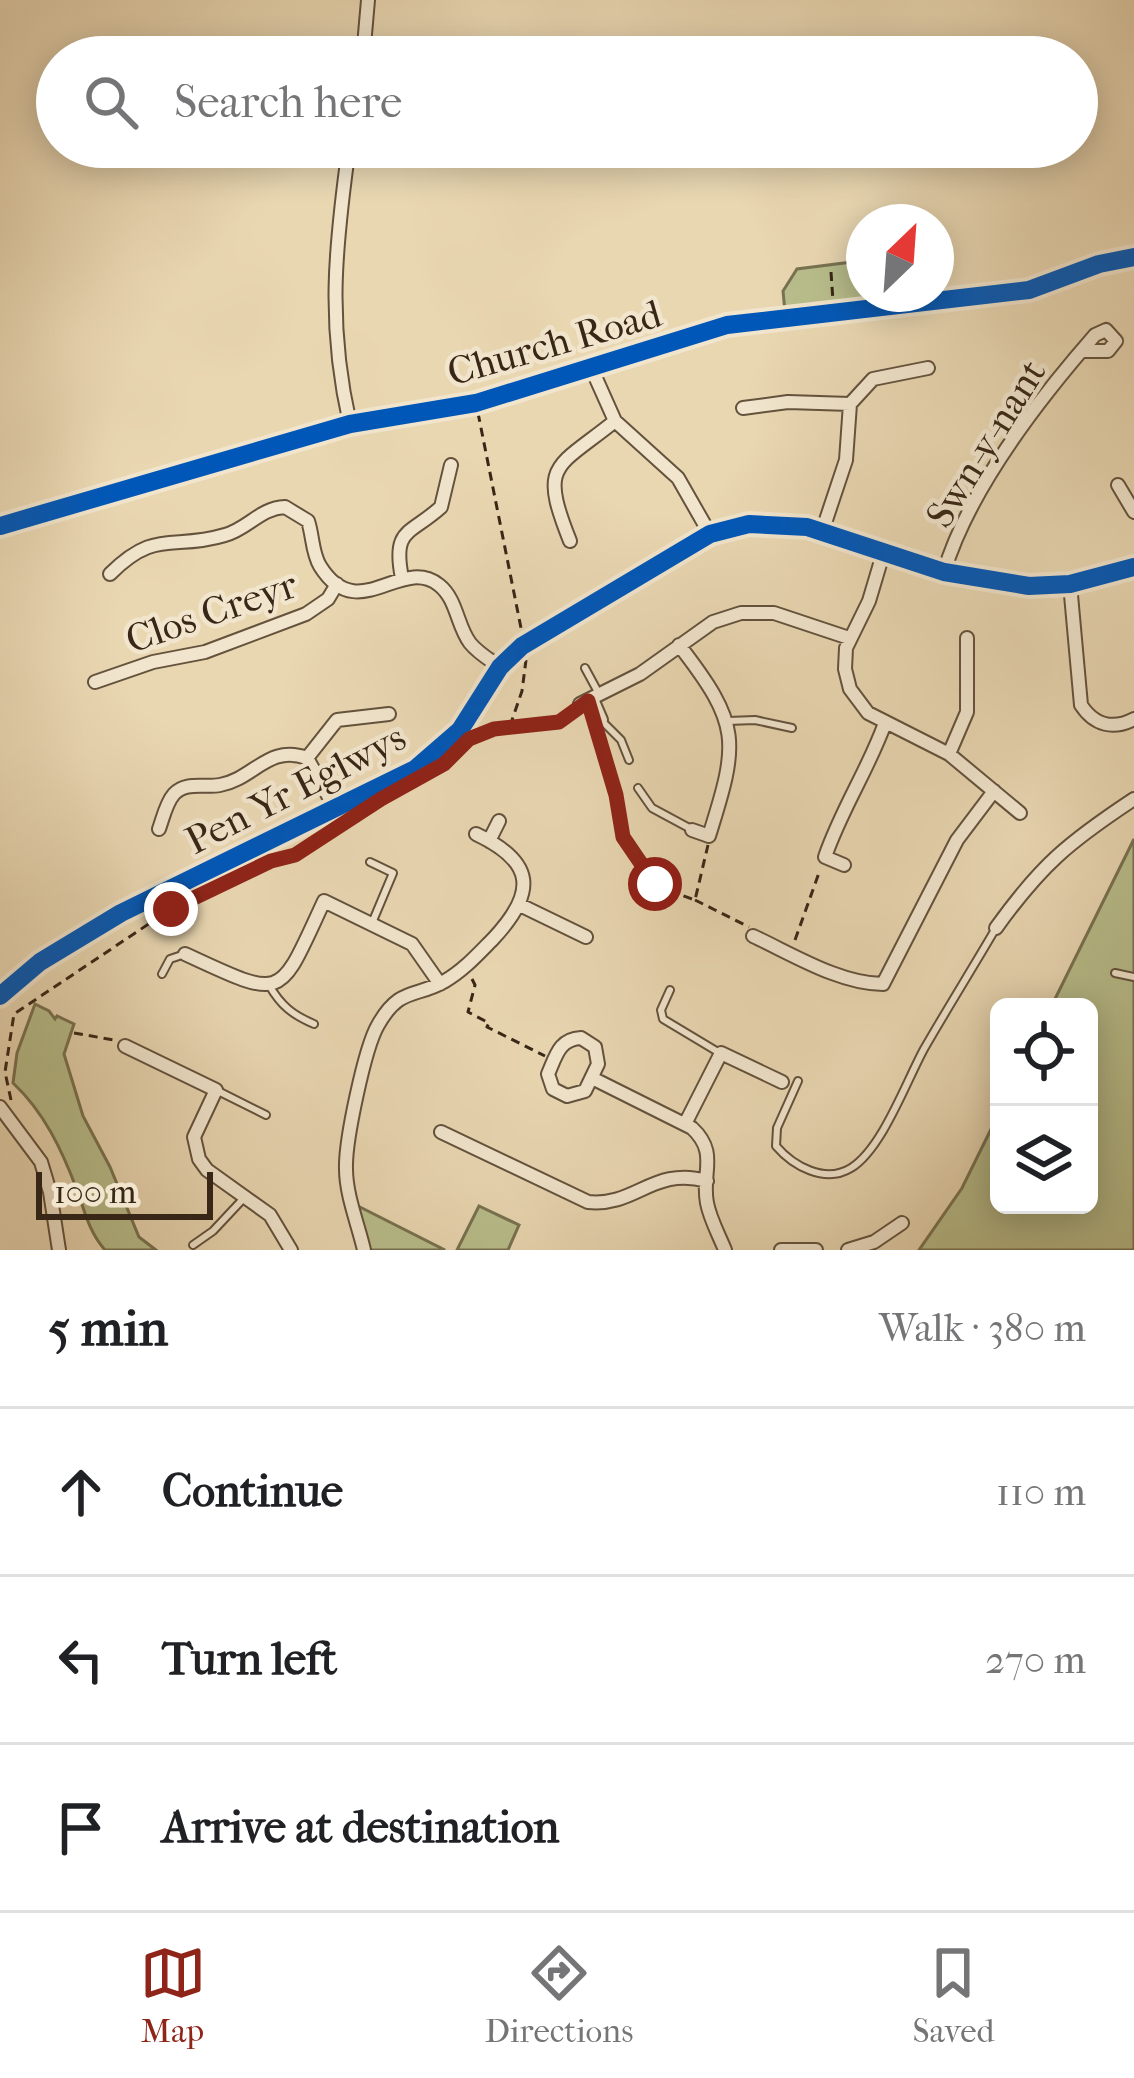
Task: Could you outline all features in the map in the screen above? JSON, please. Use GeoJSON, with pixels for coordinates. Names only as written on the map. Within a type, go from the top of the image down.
{"type":"FeatureCollection","features":[{"type":"Feature","properties":{"kind":"street"},"geometry":{"type":"LineString","coordinates":[[365,36],[368,0]]}},
{"type":"Feature","properties":{"kind":"street"},"geometry":{"type":"LineString","coordinates":[[346,168],[333,273],[336,352],[350,424]]}},
{"type":"Feature","properties":{"kind":"street","name":"Church Road"},"geometry":{"type":"LineString","coordinates":[[0,526],[350,424],[476,404],[727,326],[1029,290],[1099,264],[1134,257]]}},
{"type":"Feature","properties":{"kind":"street","name":"Swn-y-nant"},"geometry":{"type":"LineString","coordinates":[[944,572],[953,544],[1042,396],[1084,351]]}},
{"type":"Feature","properties":{"kind":"street"},"geometry":{"type":"LineString","coordinates":[[590,365],[615,421],[679,478],[710,535]]}},
{"type":"Feature","properties":{"kind":"street"},"geometry":{"type":"LineString","coordinates":[[822,532],[846,460],[850,404],[873,379],[928,368]]}},
{"type":"Feature","properties":{"kind":"street"},"geometry":{"type":"LineString","coordinates":[[743,408],[788,402],[850,404]]}},
{"type":"Feature","properties":{"kind":"street"},"geometry":{"type":"LineString","coordinates":[[570,541],[553,494],[554,479],[566,461],[615,421]]}},
{"type":"Feature","properties":{"kind":"street"},"geometry":{"type":"LineString","coordinates":[[402,578],[400,542],[441,507],[451,465]]}},
{"type":"Feature","properties":{"kind":"street"},"geometry":{"type":"LineString","coordinates":[[1118,485],[1134,512]]}},
{"type":"Feature","properties":{"kind":"street"},"geometry":{"type":"LineString","coordinates":[[110,574],[128,556],[152,543],[223,536],[240,530],[266,510],[285,507],[308,521],[316,557],[337,584],[372,592],[418,576],[440,585],[472,646],[500,668]]}},
{"type":"Feature","properties":{"kind":"street","name":"Pen Yr Eglwys"},"geometry":{"type":"LineString","coordinates":[[0,996],[40,962],[121,913],[415,769],[460,730],[500,668],[524,644],[710,535],[763,522],[792,524],[944,572],[1029,586],[1070,584],[1134,567]]}},
{"type":"Feature","properties":{"kind":"street"},"geometry":{"type":"LineString","coordinates":[[883,554],[868,601],[849,638],[844,669],[850,689],[861,706],[949,754],[1020,812]]}},
{"type":"Feature","properties":{"kind":"street","name":"Clos Creyr"},"geometry":{"type":"LineString","coordinates":[[95,682],[153,662],[205,652],[306,614],[328,599],[337,584]]}},
{"type":"Feature","properties":{"kind":"street"},"geometry":{"type":"LineString","coordinates":[[1070,584],[1081,705],[1101,723],[1116,725],[1134,719]]}},
{"type":"Feature","properties":{"kind":"street"},"geometry":{"type":"LineString","coordinates":[[601,720],[590,700],[640,674],[713,622],[756,611],[793,617],[849,638]]}},
{"type":"Feature","properties":{"kind":"street"},"geometry":{"type":"LineString","coordinates":[[949,754],[967,712],[968,638]]}},
{"type":"Feature","properties":{"kind":"street"},"geometry":{"type":"LineString","coordinates":[[679,645],[715,694],[728,721],[731,758],[709,836],[692,830]]}},
{"type":"Feature","properties":{"kind":"street"},"geometry":{"type":"LineString","coordinates":[[307,758],[337,720],[389,714]]}},
{"type":"Feature","properties":{"kind":"street"},"geometry":{"type":"LineString","coordinates":[[844,865],[824,857],[885,723]]}},
{"type":"Feature","properties":{"kind":"street"},"geometry":{"type":"LineString","coordinates":[[159,829],[179,790],[226,784],[270,757],[290,753],[307,758],[334,808]]}},
{"type":"Feature","properties":{"kind":"street"},"geometry":{"type":"LineString","coordinates":[[753,936],[872,984],[884,984],[957,840],[994,791]]}},
{"type":"Feature","properties":{"kind":"street"},"geometry":{"type":"LineString","coordinates":[[996,928],[1031,879],[1070,842],[1134,799]]}},
{"type":"Feature","properties":{"kind":"street"},"geometry":{"type":"LineString","coordinates":[[490,841],[499,821]]}},
{"type":"Feature","properties":{"kind":"street"},"geometry":{"type":"LineString","coordinates":[[364,1250],[346,1169],[372,1036],[386,1012],[404,996],[440,985],[464,968],[520,905],[524,882],[520,866],[510,854],[476,834]]}},
{"type":"Feature","properties":{"kind":"street"},"geometry":{"type":"LineString","coordinates":[[185,954],[249,984],[269,985],[292,970],[324,901],[417,949],[440,985]]}},
{"type":"Feature","properties":{"kind":"street"},"geometry":{"type":"LineString","coordinates":[[520,905],[586,937]]}},
{"type":"Feature","properties":{"kind":"street"},"geometry":{"type":"LineString","coordinates":[[586,1040],[599,1058],[592,1078],[581,1094],[562,1095],[549,1079],[564,1042],[586,1040]]}},
{"type":"Feature","properties":{"kind":"street"},"geometry":{"type":"LineString","coordinates":[[125,1046],[216,1090],[194,1137],[196,1152],[207,1170],[277,1223],[291,1250]]}},
{"type":"Feature","properties":{"kind":"street"},"geometry":{"type":"LineString","coordinates":[[685,1124],[721,1053],[782,1082]]}},
{"type":"Feature","properties":{"kind":"street"},"geometry":{"type":"LineString","coordinates":[[592,1078],[698,1133],[707,1147],[708,1210],[725,1250]]}},
{"type":"Feature","properties":{"kind":"street"},"geometry":{"type":"LineString","coordinates":[[6,1103],[46,1177],[59,1250]]}},
{"type":"Feature","properties":{"kind":"street"},"geometry":{"type":"LineString","coordinates":[[441,1132],[588,1202],[612,1201],[675,1176],[707,1181]]}},
{"type":"Feature","properties":{"kind":"street"},"geometry":{"type":"LineString","coordinates":[[848,1250],[874,1242],[902,1223]]}},
{"type":"Feature","properties":{"kind":"street"},"geometry":{"type":"LineString","coordinates":[[781,1250],[816,1250]]}},
{"type":"Feature","properties":{"kind":"lane"},"geometry":{"type":"LineString","coordinates":[[585,668],[590,700]]}},
{"type":"Feature","properties":{"kind":"lane"},"geometry":{"type":"LineString","coordinates":[[601,720],[621,740],[629,760]]}},
{"type":"Feature","properties":{"kind":"lane"},"geometry":{"type":"LineString","coordinates":[[728,721],[764,721],[792,728]]}},
{"type":"Feature","properties":{"kind":"lane"},"geometry":{"type":"LineString","coordinates":[[638,788],[652,808],[692,830]]}},
{"type":"Feature","properties":{"kind":"lane"},"geometry":{"type":"LineString","coordinates":[[370,862],[393,873],[372,923]]}},
{"type":"Feature","properties":{"kind":"lane"},"geometry":{"type":"LineString","coordinates":[[798,1081],[777,1128],[776,1146],[788,1160],[814,1172],[850,1169],[881,1131],[996,928]]}},
{"type":"Feature","properties":{"kind":"lane"},"geometry":{"type":"LineString","coordinates":[[162,974],[170,959],[185,954]]}},
{"type":"Feature","properties":{"kind":"lane"},"geometry":{"type":"LineString","coordinates":[[1114,973],[1134,977]]}},
{"type":"Feature","properties":{"kind":"lane"},"geometry":{"type":"LineString","coordinates":[[269,985],[295,1016],[314,1024]]}},
{"type":"Feature","properties":{"kind":"lane"},"geometry":{"type":"LineString","coordinates":[[670,990],[661,1010],[663,1019],[721,1053]]}},
{"type":"Feature","properties":{"kind":"lane"},"geometry":{"type":"LineString","coordinates":[[216,1090],[266,1115]]}},
{"type":"Feature","properties":{"kind":"lane"},"geometry":{"type":"LineString","coordinates":[[193,1245],[213,1232],[245,1196]]}},
{"type":"Feature","properties":{"kind":"path"},"geometry":{"type":"LineString","coordinates":[[831,272],[834,313]]}},
{"type":"Feature","properties":{"kind":"path"},"geometry":{"type":"LineString","coordinates":[[476,404],[524,644],[522,691],[509,728]]}},
{"type":"Feature","properties":{"kind":"path"},"geometry":{"type":"LineString","coordinates":[[423,775],[444,764],[469,739],[559,722],[590,700],[623,837],[655,884],[756,931],[753,936]]}},
{"type":"Feature","properties":{"kind":"path"},"geometry":{"type":"LineString","coordinates":[[6,1103],[4,1072],[14,1014],[171,909],[271,861],[295,855],[381,799]]}},
{"type":"Feature","properties":{"kind":"path"},"geometry":{"type":"LineString","coordinates":[[695,901],[709,836]]}},
{"type":"Feature","properties":{"kind":"path"},"geometry":{"type":"LineString","coordinates":[[790,953],[824,857]]}},
{"type":"Feature","properties":{"kind":"path"},"geometry":{"type":"LineString","coordinates":[[464,968],[476,985],[468,1012],[489,1023],[487,1028],[554,1060]]}},
{"type":"Feature","properties":{"kind":"path"},"geometry":{"type":"LineString","coordinates":[[74,1033],[110,1038],[125,1046]]}},
{"type":"Feature","properties":{"kind":"green space"},"geometry":{"type":"Polygon","coordinates":[[[846,263],[846,304],[785,312],[783,291],[797,269],[846,263]]]}},
{"type":"Feature","properties":{"kind":"green space"},"geometry":{"type":"Polygon","coordinates":[[[1134,839],[1134,1250],[919,1250],[962,1188],[990,1131],[990,1214],[1098,1214],[1098,998],[1055,998],[1134,839]]]}},
{"type":"Feature","properties":{"kind":"green space"},"geometry":{"type":"Polygon","coordinates":[[[35,1004],[55,1019],[74,1024],[64,1054],[83,1116],[139,1237],[156,1250],[105,1250],[91,1229],[51,1132],[13,1083],[17,1053],[35,1004]]]}},
{"type":"Feature","properties":{"kind":"green space"},"geometry":{"type":"Polygon","coordinates":[[[352,1203],[445,1250],[364,1250],[352,1203]]]}},
{"type":"Feature","properties":{"kind":"green space"},"geometry":{"type":"Polygon","coordinates":[[[479,1206],[519,1225],[508,1250],[457,1250],[479,1206]]]}},
{"type":"Feature","properties":{"kind":"cycle path"},"geometry":{"type":"LineString","coordinates":[[0,526],[350,424],[476,403],[727,325],[1029,290],[1099,264],[1134,257]]}},
{"type":"Feature","properties":{"kind":"cycle path"},"geometry":{"type":"LineString","coordinates":[[0,996],[40,962],[121,913],[415,769],[460,730],[500,667],[522,646],[710,534],[749,524],[807,527],[944,572],[1029,586],[1070,584],[1134,567]]}},
{"type":"Feature","properties":{"kind":"route"},"geometry":{"type":"LineString","coordinates":[[171,909],[271,861],[295,855],[444,764],[469,739],[494,729],[559,722],[588,701],[616,795],[623,837],[655,884]]}}]}
